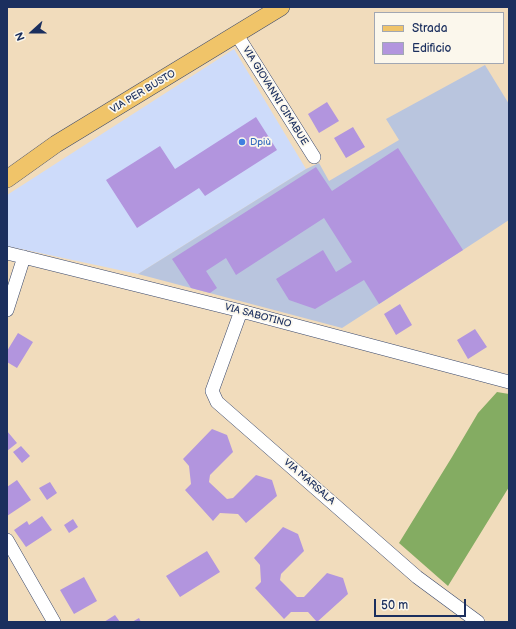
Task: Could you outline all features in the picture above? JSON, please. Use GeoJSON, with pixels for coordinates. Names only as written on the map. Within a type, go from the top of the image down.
{"type":"FeatureCollection","features":[{"type":"Feature","properties":{"kind":"main road","name":"VIA PER BUSTO"},"geometry":{"type":"LineString","coordinates":[[7,179],[56,144],[281,7]]}},
{"type":"Feature","properties":{"kind":"street","name":"VIA GIOVANNI CIMABUE"},"geometry":{"type":"LineString","coordinates":[[237,35],[314,157]]}},
{"type":"Feature","properties":{"kind":"street","name":"VIA SABOTINO"},"geometry":{"type":"LineString","coordinates":[[7,253],[241,311],[509,382]]}},
{"type":"Feature","properties":{"kind":"street"},"geometry":{"type":"LineString","coordinates":[[7,310],[13,272],[24,258]]}},
{"type":"Feature","properties":{"kind":"street","name":"VIA MARSALA"},"geometry":{"type":"LineString","coordinates":[[241,311],[212,391],[217,402],[417,577],[478,622]]}},
{"type":"Feature","properties":{"kind":"street"},"geometry":{"type":"LineString","coordinates":[[7,540],[54,622]]}},
{"type":"Feature","properties":{"kind":"shaded area"},"geometry":{"type":"Polygon","coordinates":[[[234,49],[306,169],[138,274],[7,246],[7,195],[234,49]]]}},
{"type":"Feature","properties":{"kind":"shaded area"},"geometry":{"type":"Polygon","coordinates":[[[485,65],[509,104],[509,220],[342,328],[138,274],[306,169],[319,163],[329,181],[399,140],[386,119],[485,65]]]}},
{"type":"Feature","properties":{"kind":"green space"},"geometry":{"type":"Polygon","coordinates":[[[497,392],[509,394],[509,487],[448,586],[399,543],[478,413],[497,392]]]}},
{"type":"Feature","properties":{"kind":"building"},"geometry":{"type":"Polygon","coordinates":[[[327,102],[339,121],[319,133],[308,114],[327,102]]]}},
{"type":"Feature","properties":{"kind":"building"},"geometry":{"type":"Polygon","coordinates":[[[256,117],[277,150],[205,196],[199,188],[137,228],[106,180],[160,146],[175,169],[256,117]]]}},
{"type":"Feature","properties":{"kind":"building"},"geometry":{"type":"Polygon","coordinates":[[[353,127],[365,147],[346,158],[334,138],[353,127]]]}},
{"type":"Feature","properties":{"kind":"building"},"geometry":{"type":"Polygon","coordinates":[[[398,148],[463,250],[379,304],[364,280],[315,309],[289,300],[276,279],[323,250],[336,272],[352,262],[324,218],[236,275],[226,258],[206,271],[217,288],[210,293],[191,288],[172,259],[316,167],[332,191],[398,148]]]}},
{"type":"Feature","properties":{"kind":"building"},"geometry":{"type":"Polygon","coordinates":[[[400,304],[412,325],[396,335],[384,314],[400,304]]]}},
{"type":"Feature","properties":{"kind":"building"},"geometry":{"type":"Polygon","coordinates":[[[475,329],[487,347],[468,359],[457,340],[475,329]]]}},
{"type":"Feature","properties":{"kind":"building"},"geometry":{"type":"Polygon","coordinates":[[[18,333],[33,342],[17,368],[7,362],[7,351],[18,333]]]}},
{"type":"Feature","properties":{"kind":"building"},"geometry":{"type":"Polygon","coordinates":[[[212,429],[227,435],[233,452],[210,475],[209,482],[227,499],[233,498],[256,475],[272,480],[277,496],[246,523],[238,514],[220,513],[213,521],[185,490],[191,484],[189,466],[183,459],[212,429]]]}},
{"type":"Feature","properties":{"kind":"building"},"geometry":{"type":"Polygon","coordinates":[[[7,431],[17,443],[7,451],[7,431]]]}},
{"type":"Feature","properties":{"kind":"building"},"geometry":{"type":"Polygon","coordinates":[[[21,446],[30,456],[22,463],[13,452],[21,446]]]}},
{"type":"Feature","properties":{"kind":"building"},"geometry":{"type":"Polygon","coordinates":[[[17,480],[31,500],[7,516],[7,487],[17,480]]]}},
{"type":"Feature","properties":{"kind":"building"},"geometry":{"type":"Polygon","coordinates":[[[50,482],[57,493],[47,500],[39,488],[50,482]]]}},
{"type":"Feature","properties":{"kind":"building"},"geometry":{"type":"Polygon","coordinates":[[[42,516],[52,530],[26,547],[14,530],[27,521],[29,525],[42,516]]]}},
{"type":"Feature","properties":{"kind":"building"},"geometry":{"type":"Polygon","coordinates":[[[73,519],[78,527],[69,533],[64,525],[73,519]]]}},
{"type":"Feature","properties":{"kind":"building"},"geometry":{"type":"Polygon","coordinates":[[[283,527],[298,534],[304,551],[281,574],[280,580],[297,597],[304,597],[327,573],[343,578],[348,594],[317,622],[308,612],[291,612],[284,619],[255,588],[261,582],[260,565],[254,558],[283,527]]]}},
{"type":"Feature","properties":{"kind":"building"},"geometry":{"type":"Polygon","coordinates":[[[207,551],[220,572],[180,597],[166,576],[207,551]]]}},
{"type":"Feature","properties":{"kind":"building"},"geometry":{"type":"Polygon","coordinates":[[[84,577],[97,601],[74,614],[60,590],[84,577]]]}},
{"type":"Feature","properties":{"kind":"building"},"geometry":{"type":"Polygon","coordinates":[[[115,615],[120,622],[104,622],[115,615]]]}},
{"type":"Feature","properties":{"kind":"building"},"geometry":{"type":"Polygon","coordinates":[[[139,618],[141,622],[132,622],[139,618]]]}},
{"type":"Feature","properties":{"kind":"place","name":"Dpiù"},"geometry":{"type":"Point","coordinates":[242,142]}}]}
